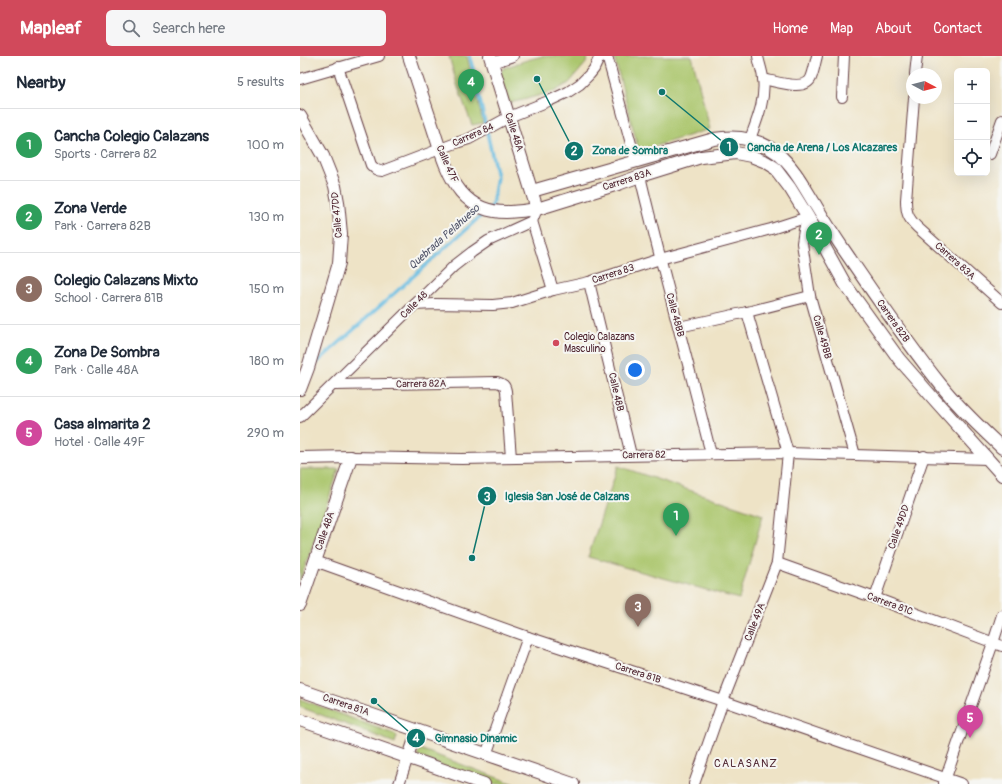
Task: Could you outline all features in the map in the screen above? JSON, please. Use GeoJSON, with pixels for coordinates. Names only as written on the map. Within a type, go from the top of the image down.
{"type":"FeatureCollection","features":[{"type":"Feature","properties":{"kind":"street"},"geometry":{"type":"LineString","coordinates":[[300,79],[379,56]]}},
{"type":"Feature","properties":{"kind":"street","name":"Calle 47F"},"geometry":{"type":"LineString","coordinates":[[409,56],[440,149],[451,176],[461,192],[474,203],[489,210],[519,212],[537,209]]}},
{"type":"Feature","properties":{"kind":"street"},"geometry":{"type":"LineString","coordinates":[[491,60],[512,56]]}},
{"type":"Feature","properties":{"kind":"street","name":"Carrera 84"},"geometry":{"type":"LineString","coordinates":[[338,68],[371,165],[378,171],[382,171],[473,137],[504,120],[559,97],[580,84],[594,69],[600,56]]}},
{"type":"Feature","properties":{"kind":"street"},"geometry":{"type":"LineString","coordinates":[[607,56],[636,162]]}},
{"type":"Feature","properties":{"kind":"street"},"geometry":{"type":"LineString","coordinates":[[750,140],[763,99],[763,79],[758,56]]}},
{"type":"Feature","properties":{"kind":"street"},"geometry":{"type":"LineString","coordinates":[[763,79],[793,85],[804,84],[811,78],[817,56]]}},
{"type":"Feature","properties":{"kind":"street"},"geometry":{"type":"LineString","coordinates":[[842,97],[844,56]]}},
{"type":"Feature","properties":{"kind":"street"},"geometry":{"type":"LineString","coordinates":[[916,68],[917,56]]}},
{"type":"Feature","properties":{"kind":"street","name":"Calle 48A"},"geometry":{"type":"LineString","coordinates":[[491,60],[504,120],[532,191],[537,209]]}},
{"type":"Feature","properties":{"kind":"street","name":"Carrera 83A"},"geometry":{"type":"LineString","coordinates":[[914,104],[906,200],[907,213],[910,219],[922,232],[1002,303]]}},
{"type":"Feature","properties":{"kind":"street","name":"Calle 47DD"},"geometry":{"type":"LineString","coordinates":[[300,116],[323,156],[335,186],[341,234],[339,263],[308,368],[300,389]]}},
{"type":"Feature","properties":{"kind":"street"},"geometry":{"type":"LineString","coordinates":[[990,154],[1002,120]]}},
{"type":"Feature","properties":{"kind":"street","name":"Carrera 83A"},"geometry":{"type":"LineString","coordinates":[[532,191],[719,138],[734,137],[750,140],[769,148],[789,165],[801,180]]}},
{"type":"Feature","properties":{"kind":"street","name":"Carrera 83A"},"geometry":{"type":"LineString","coordinates":[[537,209],[688,161],[714,155],[736,153],[751,156],[774,167],[790,188],[808,217]]}},
{"type":"Feature","properties":{"kind":"street","name":"Calle 48BB"},"geometry":{"type":"LineString","coordinates":[[640,176],[711,454]]}},
{"type":"Feature","properties":{"kind":"street","name":"Carrera 82B"},"geometry":{"type":"LineString","coordinates":[[801,180],[828,225],[902,335],[947,392],[1002,448]]}},
{"type":"Feature","properties":{"kind":"street"},"geometry":{"type":"LineString","coordinates":[[537,209],[532,222],[553,290]]}},
{"type":"Feature","properties":{"kind":"street","name":"Carrera 82B"},"geometry":{"type":"LineString","coordinates":[[808,217],[845,284],[899,359],[1002,475]]}},
{"type":"Feature","properties":{"kind":"street","name":"Carrera 83"},"geometry":{"type":"LineString","coordinates":[[414,305],[512,303],[553,290],[590,282],[660,259],[771,229],[808,217]]}},
{"type":"Feature","properties":{"kind":"street","name":"Calle 49BB"},"geometry":{"type":"LineString","coordinates":[[808,217],[802,244],[810,296],[855,455]]}},
{"type":"Feature","properties":{"kind":"street","name":"Calle 48"},"geometry":{"type":"LineString","coordinates":[[300,417],[449,271],[488,241],[532,222]]}},
{"type":"Feature","properties":{"kind":"street","name":"Calle 48B"},"geometry":{"type":"LineString","coordinates":[[590,282],[632,455]]}},
{"type":"Feature","properties":{"kind":"street"},"geometry":{"type":"LineString","coordinates":[[679,327],[810,296]]}},
{"type":"Feature","properties":{"kind":"street"},"geometry":{"type":"LineString","coordinates":[[747,312],[788,453]]}},
{"type":"Feature","properties":{"kind":"street","name":"Carrera 82A"},"geometry":{"type":"LineString","coordinates":[[334,385],[497,382],[503,384],[505,388],[511,458]]}},
{"type":"Feature","properties":{"kind":"street","name":"Carrera 82"},"geometry":{"type":"LineString","coordinates":[[300,458],[351,457],[462,459],[788,453],[987,459]]}},
{"type":"Feature","properties":{"kind":"street","name":"Calle 49A"},"geometry":{"type":"LineString","coordinates":[[694,784],[723,701],[777,563],[788,453]]}},
{"type":"Feature","properties":{"kind":"street","name":"Calle 49DD"},"geometry":{"type":"LineString","coordinates":[[875,598],[924,456]]}},
{"type":"Feature","properties":{"kind":"street","name":"Calle 48A"},"geometry":{"type":"LineString","coordinates":[[300,605],[351,457]]}},
{"type":"Feature","properties":{"kind":"street","name":"Carrera 81B"},"geometry":{"type":"LineString","coordinates":[[315,561],[528,637],[723,701],[945,781],[962,784]]}},
{"type":"Feature","properties":{"kind":"street","name":"Carrera 81C"},"geometry":{"type":"LineString","coordinates":[[777,563],[875,598],[998,645]]}},
{"type":"Feature","properties":{"kind":"street"},"geometry":{"type":"LineString","coordinates":[[945,781],[998,645],[1002,615]]}},
{"type":"Feature","properties":{"kind":"street"},"geometry":{"type":"LineString","coordinates":[[486,754],[528,637]]}},
{"type":"Feature","properties":{"kind":"street","name":"Carrera 81A"},"geometry":{"type":"LineString","coordinates":[[300,690],[573,784]]}},
{"type":"Feature","properties":{"kind":"street"},"geometry":{"type":"LineString","coordinates":[[300,720],[484,784]]}},
{"type":"Feature","properties":{"kind":"street"},"geometry":{"type":"LineString","coordinates":[[399,784],[417,730]]}},
{"type":"Feature","properties":{"kind":"green space"},"geometry":{"type":"Polygon","coordinates":[[[449,56],[467,56],[483,123],[472,125],[457,85],[449,56]]]}},
{"type":"Feature","properties":{"kind":"green space"},"geometry":{"type":"Polygon","coordinates":[[[542,56],[588,56],[586,63],[569,83],[555,91],[509,103],[499,74],[504,68],[542,56]]]}},
{"type":"Feature","properties":{"kind":"green space"},"geometry":{"type":"Polygon","coordinates":[[[614,56],[692,56],[710,129],[639,151],[614,56]]]}},
{"type":"Feature","properties":{"kind":"green space"},"geometry":{"type":"Polygon","coordinates":[[[618,466],[763,515],[739,599],[588,557],[618,466]]]}},
{"type":"Feature","properties":{"kind":"green space"},"geometry":{"type":"Polygon","coordinates":[[[300,469],[339,469],[300,581],[300,469]]]}},
{"type":"Feature","properties":{"kind":"green space"},"geometry":{"type":"Polygon","coordinates":[[[300,699],[394,734],[397,736],[395,743],[300,707],[300,699]]]}},
{"type":"Feature","properties":{"kind":"green space"},"geometry":{"type":"Polygon","coordinates":[[[420,749],[514,784],[488,784],[417,756],[420,749]]]}},
{"type":"Feature","properties":{"kind":"waterway","name":"Quebrada Pelahueso"},"geometry":{"type":"LineString","coordinates":[[312,367],[492,206],[497,177],[470,56]]}},
{"type":"Feature","properties":{"kind":"place","name":"Zona de Sombra"},"geometry":{"type":"Point","coordinates":[537,79]}},
{"type":"Feature","properties":{"kind":"place","name":"Cancha de Arena / Los Alcazares"},"geometry":{"type":"Point","coordinates":[662,92]}},
{"type":"Feature","properties":{"kind":"place","name":"Zona De Sombra"},"geometry":{"type":"Point","coordinates":[471,102]}},
{"type":"Feature","properties":{"kind":"place","name":"Zona Verde"},"geometry":{"type":"Point","coordinates":[819,255]}},
{"type":"Feature","properties":{"kind":"place","name":"Colegio Calazans Masculino"},"geometry":{"type":"Point","coordinates":[556,343]}},
{"type":"Feature","properties":{"kind":"place","name":"Cancha Colegio Calazans"},"geometry":{"type":"Point","coordinates":[676,536]}},
{"type":"Feature","properties":{"kind":"place","name":"Iglesia San José de Calzans"},"geometry":{"type":"Point","coordinates":[472,558]}},
{"type":"Feature","properties":{"kind":"place","name":"Colegio Calazans Mixto"},"geometry":{"type":"Point","coordinates":[638,627]}},
{"type":"Feature","properties":{"kind":"place","name":"Gimnasio Dinamic"},"geometry":{"type":"Point","coordinates":[374,701]}},
{"type":"Feature","properties":{"kind":"place","name":"Casa almarita 2"},"geometry":{"type":"Point","coordinates":[970,738]}},
{"type":"Feature","properties":{"kind":"district","name":"CALASANZ"},"geometry":{"type":"Point","coordinates":[746,763]}}]}
